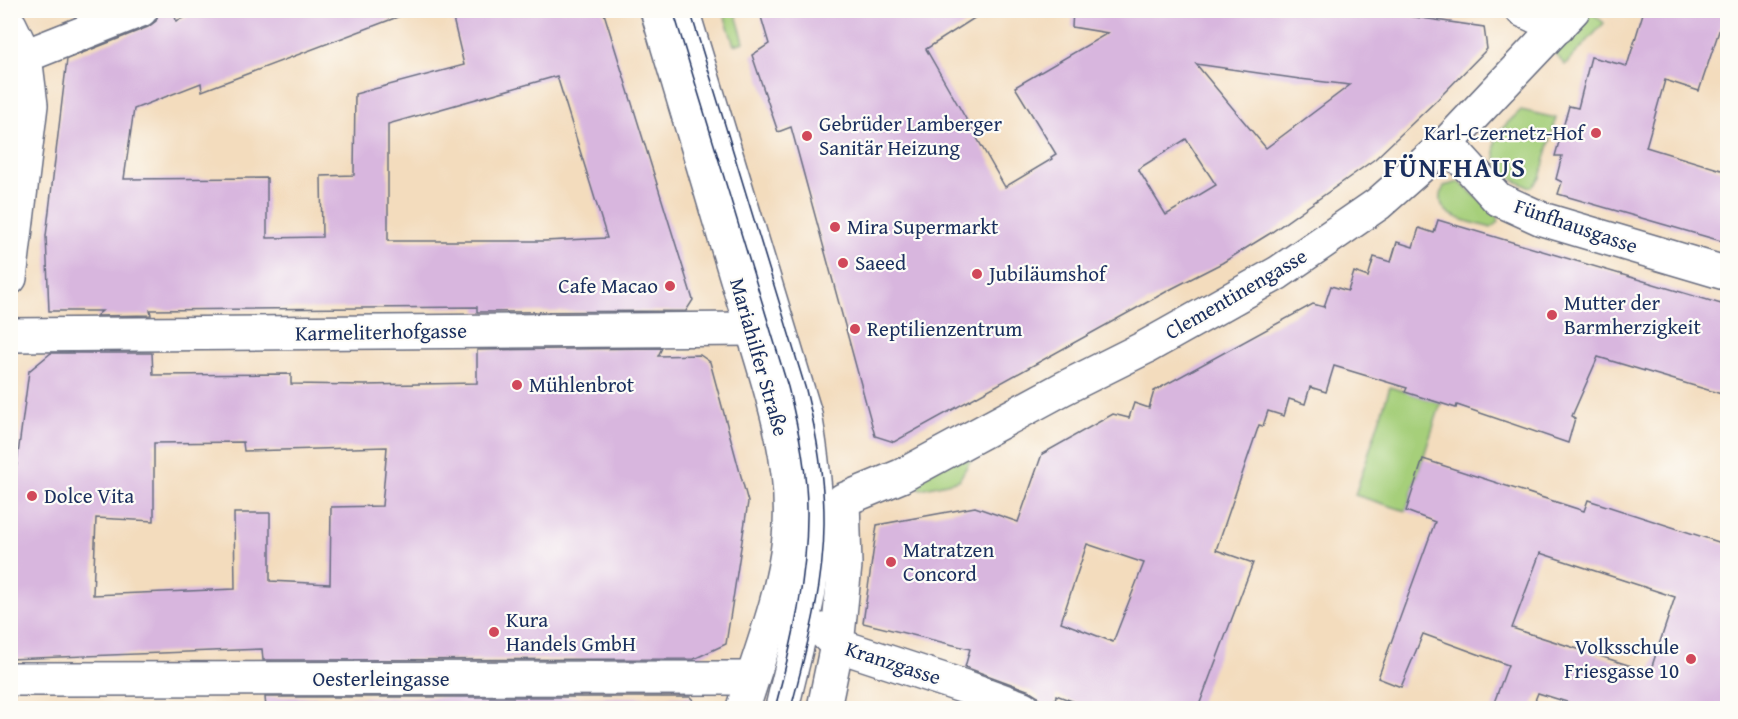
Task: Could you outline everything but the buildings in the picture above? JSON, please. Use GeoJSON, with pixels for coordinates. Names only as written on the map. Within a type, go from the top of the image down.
{"type":"FeatureCollection","features":[{"type":"Feature","properties":{"kind":"street"},"geometry":{"type":"LineString","coordinates":[[18,60],[141,10]]}},
{"type":"Feature","properties":{"kind":"street","name":"Mariahilfer Straße"},"geometry":{"type":"LineString","coordinates":[[657,10],[773,402],[787,469],[790,492],[790,536],[782,588],[748,693]]}},
{"type":"Feature","properties":{"kind":"street"},"geometry":{"type":"LineString","coordinates":[[682,10],[806,414],[816,518],[812,572],[782,708]]}},
{"type":"Feature","properties":{"kind":"street"},"geometry":{"type":"LineString","coordinates":[[1522,10],[1565,19]]}},
{"type":"Feature","properties":{"kind":"street","name":"Clementinengasse"},"geometry":{"type":"LineString","coordinates":[[837,645],[845,565],[843,500],[901,476],[1278,273],[1378,204],[1447,143],[1565,19]]}},
{"type":"Feature","properties":{"kind":"street"},"geometry":{"type":"LineString","coordinates":[[10,25],[32,105],[10,278]]}},
{"type":"Feature","properties":{"kind":"street","name":"Fünfhausgasse"},"geometry":{"type":"LineString","coordinates":[[1447,143],[1497,199],[1542,219],[1728,274]]}},
{"type":"Feature","properties":{"kind":"street","name":"Karmeliterhofgasse"},"geometry":{"type":"LineString","coordinates":[[10,336],[752,329]]}},
{"type":"Feature","properties":{"kind":"street","name":"Kranzgasse"},"geometry":{"type":"LineString","coordinates":[[782,588],[837,645],[1023,708]]}},
{"type":"Feature","properties":{"kind":"street"},"geometry":{"type":"LineString","coordinates":[[824,708],[837,645]]}},
{"type":"Feature","properties":{"kind":"street","name":"Oesterleingasse"},"geometry":{"type":"LineString","coordinates":[[10,679],[748,693]]}},
{"type":"Feature","properties":{"kind":"green space"},"geometry":{"type":"Polygon","coordinates":[[[723,11],[735,11],[744,42],[734,45],[723,11]]]}},
{"type":"Feature","properties":{"kind":"green space"},"geometry":{"type":"Polygon","coordinates":[[[1585,11],[1590,11],[1604,23],[1565,65],[1555,54],[1554,44],[1585,11]]]}},
{"type":"Feature","properties":{"kind":"green space"},"geometry":{"type":"Polygon","coordinates":[[[1521,110],[1556,118],[1540,178],[1532,187],[1510,178],[1500,167],[1495,153],[1497,135],[1521,110]]]}},
{"type":"Feature","properties":{"kind":"green space"},"geometry":{"type":"Polygon","coordinates":[[[1459,182],[1497,215],[1499,222],[1491,228],[1463,220],[1446,211],[1442,205],[1441,196],[1444,186],[1459,182]]]}},
{"type":"Feature","properties":{"kind":"green space"},"geometry":{"type":"Polygon","coordinates":[[[1390,387],[1441,403],[1406,511],[1355,495],[1390,387]]]}},
{"type":"Feature","properties":{"kind":"green space"},"geometry":{"type":"Polygon","coordinates":[[[962,455],[971,459],[959,480],[921,489],[910,482],[962,455]]]}},
{"type":"Feature","properties":{"kind":"tram line"},"geometry":{"type":"LineString","coordinates":[[673,10],[788,387],[804,463],[807,494],[805,560],[793,635],[775,708]]}},
{"type":"Feature","properties":{"kind":"tram line"},"geometry":{"type":"LineString","coordinates":[[690,10],[806,390],[819,453],[824,502],[822,566],[814,614],[791,708]]}},
{"type":"Feature","properties":{"kind":"place","name":"Karl-Czernetz-Hof"},"geometry":{"type":"Point","coordinates":[1596,133]}},
{"type":"Feature","properties":{"kind":"place","name":"Gebrüder Lamberger Sanitär Heizung"},"geometry":{"type":"Point","coordinates":[807,136]}},
{"type":"Feature","properties":{"kind":"place","name":"Mira Supermarkt"},"geometry":{"type":"Point","coordinates":[835,227]}},
{"type":"Feature","properties":{"kind":"place","name":"Saeed"},"geometry":{"type":"Point","coordinates":[843,263]}},
{"type":"Feature","properties":{"kind":"place","name":"Jubiläumshof"},"geometry":{"type":"Point","coordinates":[977,274]}},
{"type":"Feature","properties":{"kind":"place","name":"Cafe Macao"},"geometry":{"type":"Point","coordinates":[670,286]}},
{"type":"Feature","properties":{"kind":"place","name":"Mutter der Barmherzigkeit"},"geometry":{"type":"Point","coordinates":[1552,315]}},
{"type":"Feature","properties":{"kind":"place","name":"Reptilienzentrum"},"geometry":{"type":"Point","coordinates":[855,329]}},
{"type":"Feature","properties":{"kind":"place","name":"Mühlenbrot"},"geometry":{"type":"Point","coordinates":[517,385]}},
{"type":"Feature","properties":{"kind":"place","name":"Dolce Vita"},"geometry":{"type":"Point","coordinates":[32,496]}},
{"type":"Feature","properties":{"kind":"place","name":"Matratzen Concord"},"geometry":{"type":"Point","coordinates":[891,562]}},
{"type":"Feature","properties":{"kind":"place","name":"Kura Handels GmbH"},"geometry":{"type":"Point","coordinates":[494,632]}},
{"type":"Feature","properties":{"kind":"place","name":"Volksschule Friesgasse 10"},"geometry":{"type":"Point","coordinates":[1691,659]}},
{"type":"Feature","properties":{"kind":"district","name":"FÜNFHAUS"},"geometry":{"type":"Point","coordinates":[1455,168]}}]}
